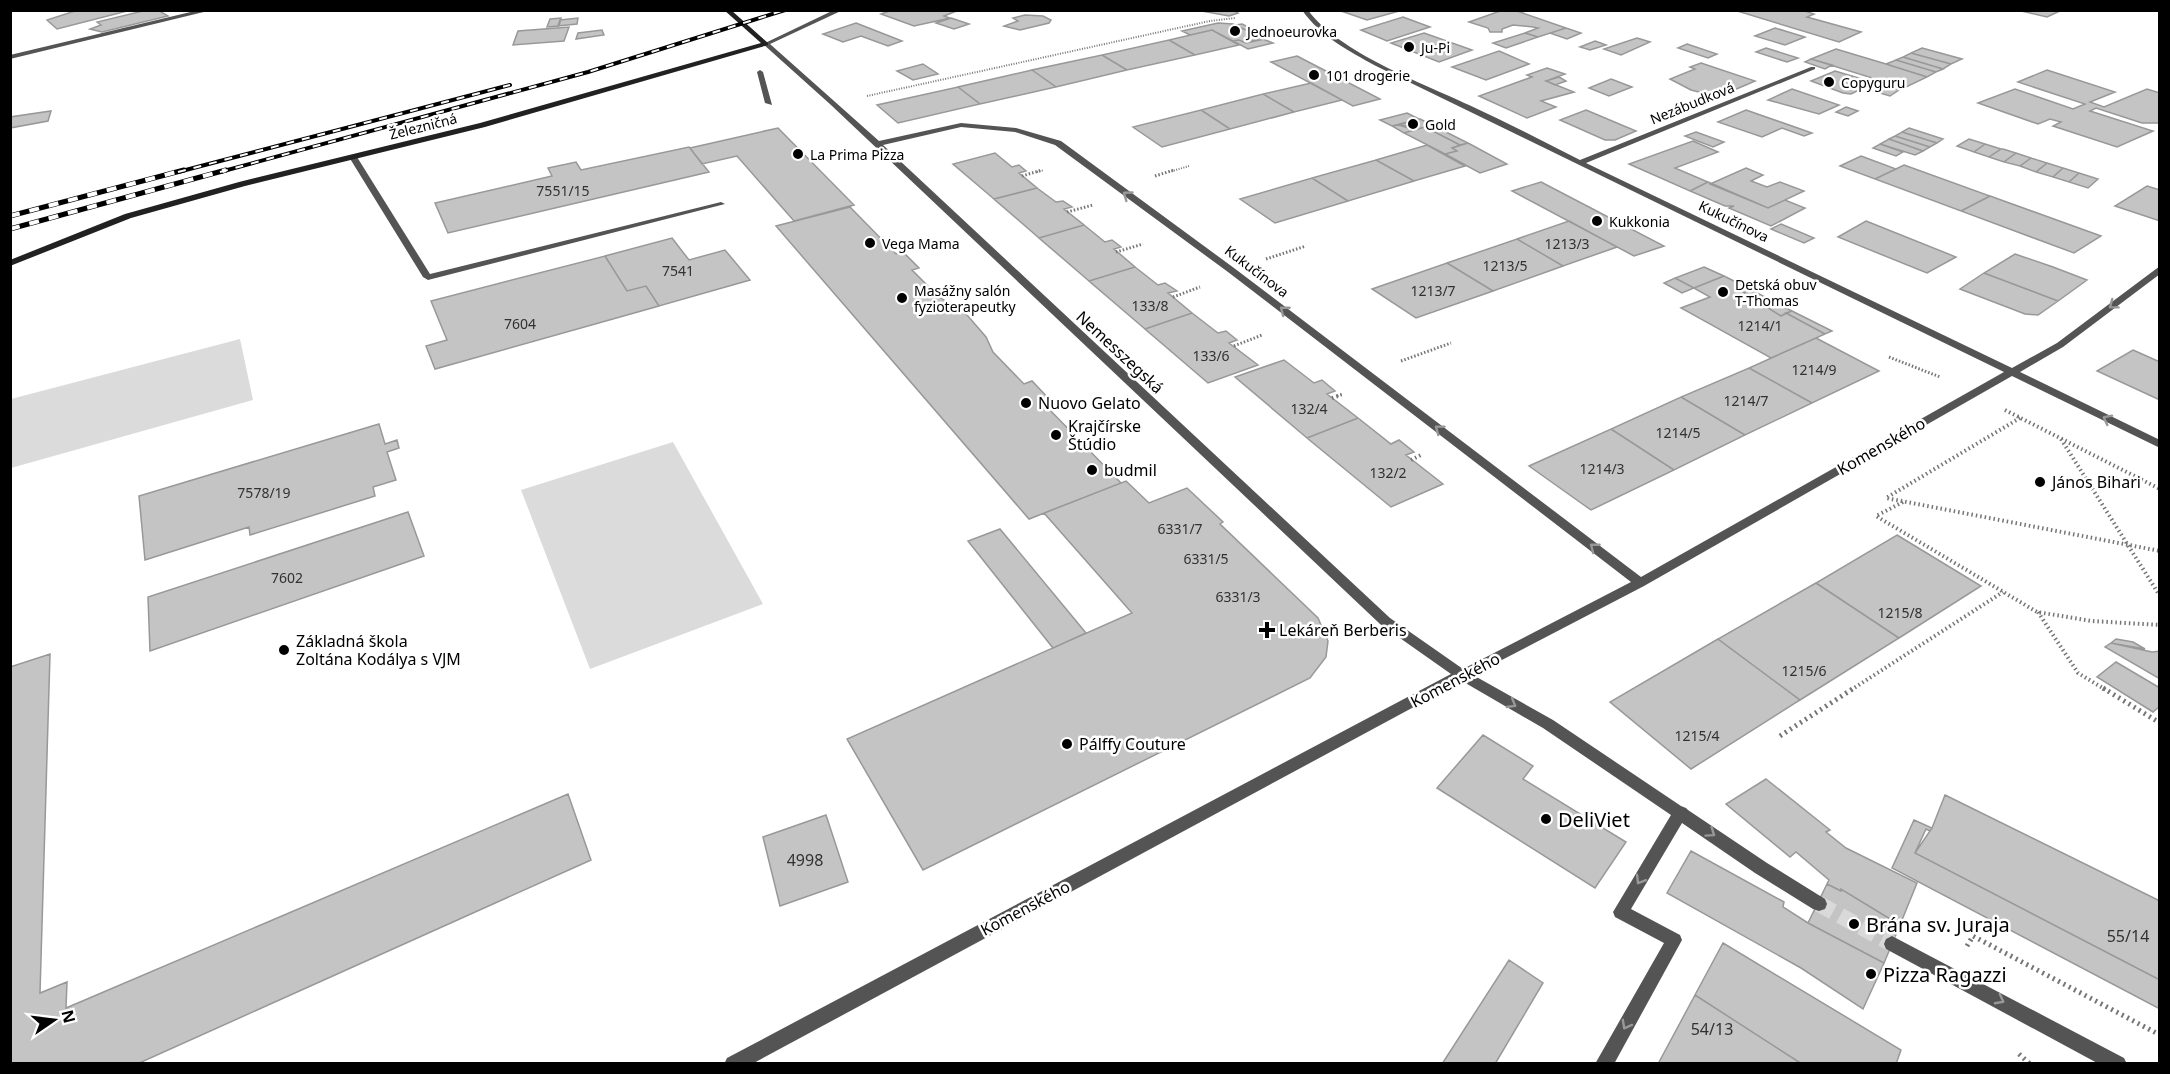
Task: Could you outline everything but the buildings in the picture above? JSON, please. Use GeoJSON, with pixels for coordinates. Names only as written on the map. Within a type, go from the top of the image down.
{"type":"FeatureCollection","features":[{"type":"Feature","properties":{"kind":"street"},"geometry":{"type":"LineString","coordinates":[[10,57],[209,10]]}},
{"type":"Feature","properties":{"kind":"street"},"geometry":{"type":"LineString","coordinates":[[727,10],[766,44]]}},
{"type":"Feature","properties":{"kind":"street","name":"Železničná"},"geometry":{"type":"LineString","coordinates":[[10,263],[128,216],[242,183],[482,125],[766,44],[840,10]]}},
{"type":"Feature","properties":{"kind":"street","name":"Kukučínova"},"geometry":{"type":"LineString","coordinates":[[1305,10],[1308,18],[1332,39],[1732,238],[2015,371],[2160,445]]}},
{"type":"Feature","properties":{"kind":"street","name":"Nemesszegská"},"geometry":{"type":"LineString","coordinates":[[766,44],[834,104],[1385,621],[1462,675],[1548,724],[1761,868],[1819,904]]}},
{"type":"Feature","properties":{"kind":"street","name":"Nezábudková"},"geometry":{"type":"LineString","coordinates":[[1581,162],[1813,68]]}},
{"type":"Feature","properties":{"kind":"street"},"geometry":{"type":"LineString","coordinates":[[760,72],[769,103]]}},
{"type":"Feature","properties":{"kind":"street","name":"Kukučínova"},"geometry":{"type":"LineString","coordinates":[[876,144],[961,126],[1016,130],[1058,143],[1232,270],[1640,583]]}},
{"type":"Feature","properties":{"kind":"street"},"geometry":{"type":"LineString","coordinates":[[353,158],[429,277],[721,204]]}},
{"type":"Feature","properties":{"kind":"street","name":"Komenského"},"geometry":{"type":"LineString","coordinates":[[733,1064],[1462,675],[1640,583],[2060,345],[2160,269]]}},
{"type":"Feature","properties":{"kind":"street"},"geometry":{"type":"LineString","coordinates":[[1604,1064],[1674,940],[1621,912],[1681,812]]}},
{"type":"Feature","properties":{"kind":"street"},"geometry":{"type":"LineString","coordinates":[[1892,944],[2118,1064]]}},
{"type":"Feature","properties":{"kind":"path"},"geometry":{"type":"LineString","coordinates":[[834,104],[1210,21],[1235,18]]}},
{"type":"Feature","properties":{"kind":"path"},"geometry":{"type":"LineString","coordinates":[[1022,176],[1048,169]]}},
{"type":"Feature","properties":{"kind":"path"},"geometry":{"type":"LineString","coordinates":[[1067,212],[1094,204]]}},
{"type":"Feature","properties":{"kind":"path"},"geometry":{"type":"LineString","coordinates":[[1116,252],[1144,243]]}},
{"type":"Feature","properties":{"kind":"path"},"geometry":{"type":"LineString","coordinates":[[1173,297],[1200,287]]}},
{"type":"Feature","properties":{"kind":"path"},"geometry":{"type":"LineString","coordinates":[[1233,346],[1262,335]]}},
{"type":"Feature","properties":{"kind":"path"},"geometry":{"type":"LineString","coordinates":[[1366,374],[1451,343]]}},
{"type":"Feature","properties":{"kind":"path"},"geometry":{"type":"LineString","coordinates":[[1889,357],[1973,394],[2160,489]]}},
{"type":"Feature","properties":{"kind":"path"},"geometry":{"type":"LineString","coordinates":[[2020,418],[1886,498],[2160,551]]}},
{"type":"Feature","properties":{"kind":"path"},"geometry":{"type":"LineString","coordinates":[[2061,439],[2160,596]]}},
{"type":"Feature","properties":{"kind":"path"},"geometry":{"type":"LineString","coordinates":[[1903,502],[1876,516],[2037,612],[2092,621],[2160,625]]}},
{"type":"Feature","properties":{"kind":"path"},"geometry":{"type":"LineString","coordinates":[[1780,736],[2003,592]]}},
{"type":"Feature","properties":{"kind":"path"},"geometry":{"type":"LineString","coordinates":[[2037,612],[2078,674],[2160,723]]}},
{"type":"Feature","properties":{"kind":"shaded area"},"geometry":{"type":"Polygon","coordinates":[[[240,339],[253,400],[11,468],[11,399],[240,339]]]}},
{"type":"Feature","properties":{"kind":"shaded area"},"geometry":{"type":"Polygon","coordinates":[[[673,442],[763,604],[590,669],[521,490],[673,442]]]}},
{"type":"Feature","properties":{"kind":"tunnel"},"geometry":{"type":"LineString","coordinates":[[1819,904],[1892,944]]}},
{"type":"Feature","properties":{"kind":"railway"},"geometry":{"type":"LineString","coordinates":[[220,172],[588,72],[785,10]]}},
{"type":"Feature","properties":{"kind":"railway"},"geometry":{"type":"LineString","coordinates":[[178,172],[510,85]]}},
{"type":"Feature","properties":{"kind":"railway"},"geometry":{"type":"LineString","coordinates":[[10,216],[184,170]]}},
{"type":"Feature","properties":{"kind":"railway"},"geometry":{"type":"LineString","coordinates":[[10,229],[226,170]]}},
{"type":"Feature","properties":{"kind":"place","name":"Jednoeurovka"},"geometry":{"type":"Point","coordinates":[1235,31]}},
{"type":"Feature","properties":{"kind":"place","name":"Ju-Pi"},"geometry":{"type":"Point","coordinates":[1409,47]}},
{"type":"Feature","properties":{"kind":"place","name":"101 drogerie"},"geometry":{"type":"Point","coordinates":[1314,75]}},
{"type":"Feature","properties":{"kind":"place","name":"Copyguru"},"geometry":{"type":"Point","coordinates":[1829,82]}},
{"type":"Feature","properties":{"kind":"place","name":"Gold"},"geometry":{"type":"Point","coordinates":[1413,124]}},
{"type":"Feature","properties":{"kind":"place","name":"La Prima Pizza"},"geometry":{"type":"Point","coordinates":[798,154]}},
{"type":"Feature","properties":{"kind":"place","name":"Kukkonia"},"geometry":{"type":"Point","coordinates":[1597,221]}},
{"type":"Feature","properties":{"kind":"place","name":"Vega Mama"},"geometry":{"type":"Point","coordinates":[870,243]}},
{"type":"Feature","properties":{"kind":"place","name":"Detská obuv T-Thomas"},"geometry":{"type":"Point","coordinates":[1723,292]}},
{"type":"Feature","properties":{"kind":"place","name":"Masážny salón fyzioterapeutky"},"geometry":{"type":"Point","coordinates":[902,298]}},
{"type":"Feature","properties":{"kind":"place","name":"Nuovo Gelato"},"geometry":{"type":"Point","coordinates":[1026,403]}},
{"type":"Feature","properties":{"kind":"place","name":"Krajčírske Štúdio"},"geometry":{"type":"Point","coordinates":[1056,435]}},
{"type":"Feature","properties":{"kind":"place","name":"budmil"},"geometry":{"type":"Point","coordinates":[1092,470]}},
{"type":"Feature","properties":{"kind":"place","name":"János Bihari"},"geometry":{"type":"Point","coordinates":[2040,482]}},
{"type":"Feature","properties":{"kind":"place","name":"Lekáreň Berberis"},"geometry":{"type":"Point","coordinates":[1267,630]}},
{"type":"Feature","properties":{"kind":"place","name":"Základná škola Zoltána Kodálya s VJM"},"geometry":{"type":"Point","coordinates":[284,650]}},
{"type":"Feature","properties":{"kind":"place","name":"Pálffy Couture"},"geometry":{"type":"Point","coordinates":[1067,744]}},
{"type":"Feature","properties":{"kind":"place","name":"DeliViet"},"geometry":{"type":"Point","coordinates":[1546,819]}},
{"type":"Feature","properties":{"kind":"place","name":"Brána sv. Juraja"},"geometry":{"type":"Point","coordinates":[1854,924]}},
{"type":"Feature","properties":{"kind":"place","name":"Pizza Ragazzi"},"geometry":{"type":"Point","coordinates":[1871,974]}}]}
